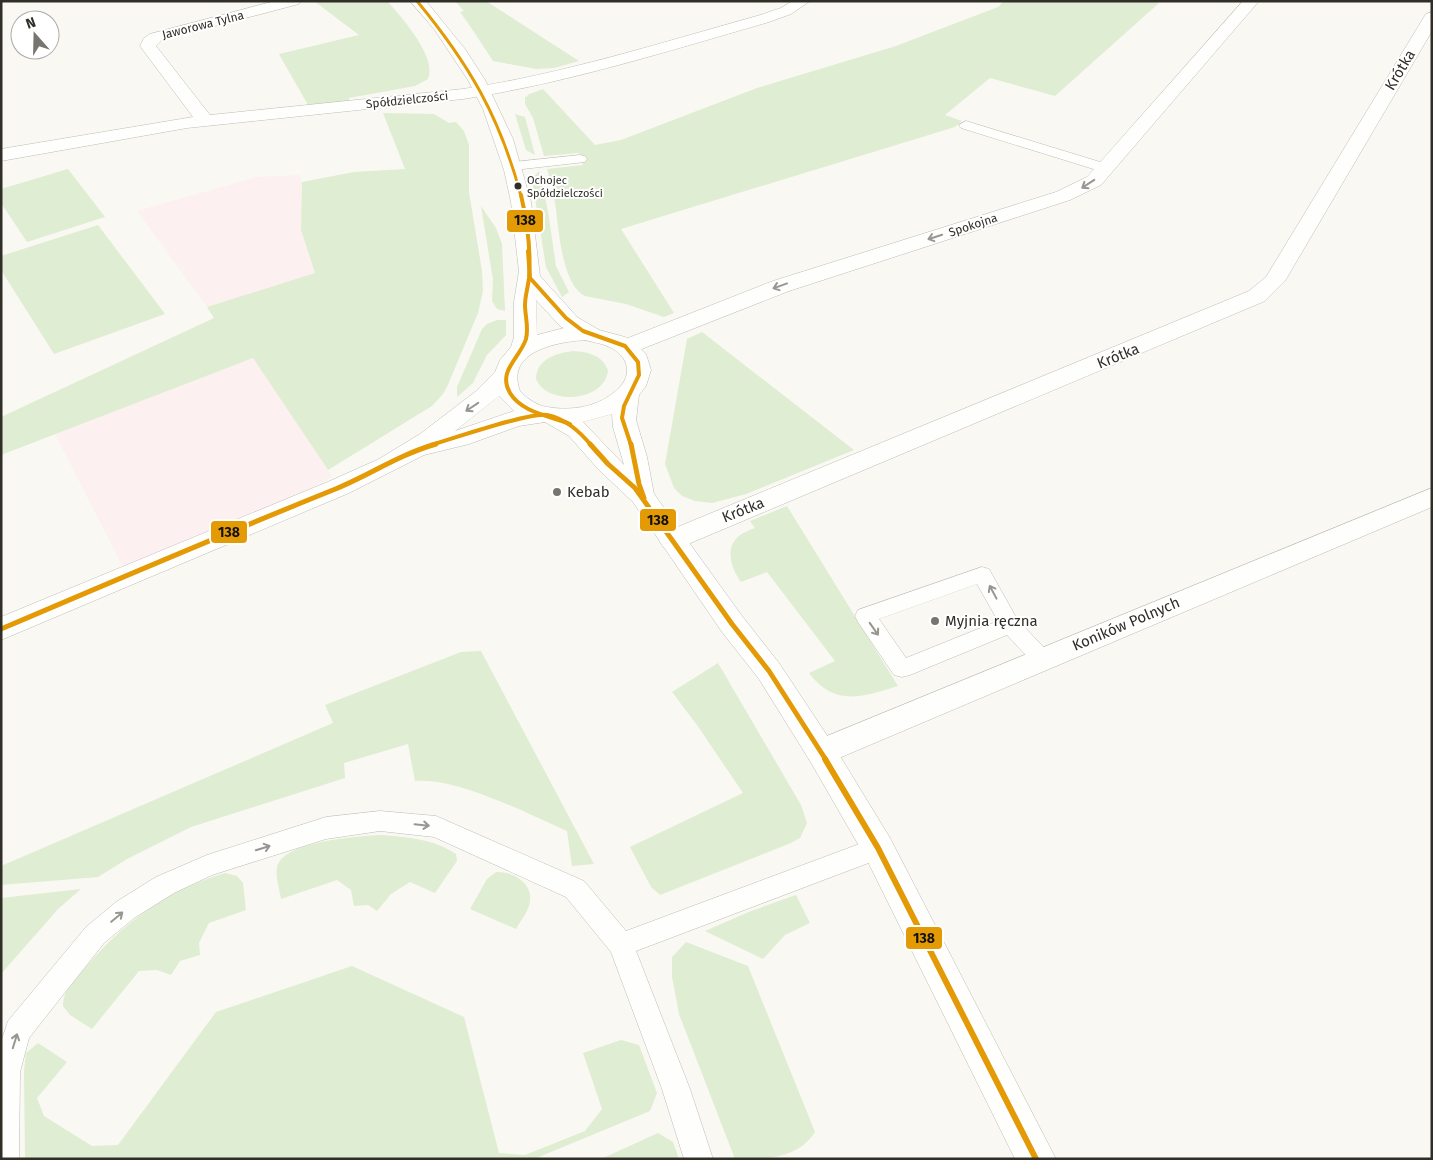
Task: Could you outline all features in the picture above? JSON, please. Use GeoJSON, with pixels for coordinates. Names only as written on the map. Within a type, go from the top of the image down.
{"type":"FeatureCollection","features":[{"type":"Feature","properties":{"kind":"street","name":"Jaworowa Tylna"},"geometry":{"type":"LineString","coordinates":[[204,120],[148,46],[150,41],[156,37],[294,1]]}},
{"type":"Feature","properties":{"kind":"street"},"geometry":{"type":"LineString","coordinates":[[418,1],[448,38],[483,91],[499,124],[514,166],[524,216],[530,276],[525,302],[527,332],[521,351]]}},
{"type":"Feature","properties":{"kind":"street","name":"Spółdzielczości"},"geometry":{"type":"LineString","coordinates":[[1,155],[204,120],[483,91],[528,83],[763,19],[786,11],[803,1]]}},
{"type":"Feature","properties":{"kind":"street","name":"Spokojna"},"geometry":{"type":"LineString","coordinates":[[626,347],[781,286],[1064,196],[1094,181],[1252,1]]}},
{"type":"Feature","properties":{"kind":"street","name":"Krótka"},"geometry":{"type":"LineString","coordinates":[[672,540],[1257,296],[1274,281],[1432,17]]}},
{"type":"Feature","properties":{"kind":"street"},"geometry":{"type":"LineString","coordinates":[[530,276],[536,287],[569,322],[591,334],[614,340],[626,347],[635,356],[640,368],[639,378],[628,396],[623,408],[622,418],[635,456],[642,496]]}},
{"type":"Feature","properties":{"kind":"street"},"geometry":{"type":"LineString","coordinates":[[412,452],[488,395],[521,351],[535,342],[551,336],[591,334]]}},
{"type":"Feature","properties":{"kind":"street"},"geometry":{"type":"LineString","coordinates":[[506,373],[506,386],[516,401],[524,407],[549,415],[578,430],[608,464],[642,496],[732,624],[769,671],[821,752],[878,848],[1036,1159]]}},
{"type":"Feature","properties":{"kind":"street"},"geometry":{"type":"LineString","coordinates":[[1,629],[216,537],[336,489],[412,452],[515,419],[549,415],[572,417],[594,413],[607,409],[628,396]]}},
{"type":"Feature","properties":{"kind":"street","name":"Koników Polnych"},"geometry":{"type":"LineString","coordinates":[[821,752],[1432,497]]}},
{"type":"Feature","properties":{"kind":"lane"},"geometry":{"type":"LineString","coordinates":[[966,125],[1105,168]]}},
{"type":"Feature","properties":{"kind":"lane"},"geometry":{"type":"LineString","coordinates":[[514,166],[580,159]]}},
{"type":"Feature","properties":{"kind":"lane"},"geometry":{"type":"LineString","coordinates":[[1010,625],[902,669],[865,616],[982,574],[1010,625],[1042,659]]}},
{"type":"Feature","properties":{"kind":"lane"},"geometry":{"type":"LineString","coordinates":[[5,1159],[6,1072],[18,1031],[95,935],[125,910],[165,885],[207,866],[326,828],[380,821],[436,827],[575,889],[621,945],[676,1089],[699,1159]]}},
{"type":"Feature","properties":{"kind":"lane"},"geometry":{"type":"LineString","coordinates":[[621,945],[878,848]]}},
{"type":"Feature","properties":{"kind":"shaded area"},"geometry":{"type":"Polygon","coordinates":[[[300,175],[302,182],[301,230],[315,273],[207,307],[137,211],[257,177],[300,175]]]}},
{"type":"Feature","properties":{"kind":"shaded area"},"geometry":{"type":"Polygon","coordinates":[[[253,358],[332,477],[216,537],[127,575],[55,434],[253,358]]]}},
{"type":"Feature","properties":{"kind":"green space"},"geometry":{"type":"Polygon","coordinates":[[[314,1],[387,1],[409,27],[423,49],[430,70],[428,79],[415,86],[349,98],[349,101],[308,105],[279,54],[359,35],[314,1]]]}},
{"type":"Feature","properties":{"kind":"green space"},"geometry":{"type":"Polygon","coordinates":[[[455,1],[486,1],[579,61],[554,68],[536,69],[493,61],[460,12],[464,11],[455,1]]]}},
{"type":"Feature","properties":{"kind":"green space"},"geometry":{"type":"Polygon","coordinates":[[[1004,1],[1150,1],[1159,3],[1055,96],[990,78],[945,115],[962,121],[955,127],[621,229],[674,313],[664,317],[626,304],[585,296],[577,290],[566,268],[562,254],[554,199],[547,169],[583,165],[579,153],[544,156],[533,118],[525,104],[525,97],[529,96],[527,95],[543,89],[595,145],[621,140],[757,88],[896,46],[998,7],[1004,1]]]}},
{"type":"Feature","properties":{"kind":"green space"},"geometry":{"type":"Polygon","coordinates":[[[383,113],[434,114],[449,123],[456,122],[464,131],[469,145],[469,192],[482,271],[483,291],[478,313],[447,387],[432,406],[328,470],[253,358],[1,455],[1,417],[214,318],[207,307],[315,273],[301,230],[302,182],[354,172],[405,169],[383,113]]]}},
{"type":"Feature","properties":{"kind":"green space"},"geometry":{"type":"Polygon","coordinates":[[[515,114],[525,117],[535,155],[526,150],[515,114]]]}},
{"type":"Feature","properties":{"kind":"green space"},"geometry":{"type":"Polygon","coordinates":[[[68,169],[105,217],[27,242],[1,203],[1,189],[68,169]]]}},
{"type":"Feature","properties":{"kind":"green space"},"geometry":{"type":"Polygon","coordinates":[[[539,171],[548,211],[556,266],[569,292],[562,297],[546,267],[532,179],[539,171]]]}},
{"type":"Feature","properties":{"kind":"green space"},"geometry":{"type":"Polygon","coordinates":[[[481,206],[496,228],[502,244],[505,311],[497,309],[492,301],[493,280],[481,206]]]}},
{"type":"Feature","properties":{"kind":"green space"},"geometry":{"type":"Polygon","coordinates":[[[98,225],[165,314],[54,354],[1,270],[1,256],[98,225]]]}},
{"type":"Feature","properties":{"kind":"green space"},"geometry":{"type":"Polygon","coordinates":[[[497,320],[506,320],[506,335],[487,355],[473,383],[457,397],[457,387],[482,329],[487,324],[497,320]]]}},
{"type":"Feature","properties":{"kind":"green space"},"geometry":{"type":"Polygon","coordinates":[[[702,332],[854,450],[746,494],[712,503],[695,501],[682,496],[674,488],[665,464],[687,339],[702,332]]]}},
{"type":"Feature","properties":{"kind":"green space"},"geometry":{"type":"Polygon","coordinates":[[[573,351],[594,355],[603,361],[608,371],[604,381],[597,389],[575,397],[551,394],[542,388],[536,379],[540,366],[554,355],[573,351]]]}},
{"type":"Feature","properties":{"kind":"green space"},"geometry":{"type":"Polygon","coordinates":[[[787,506],[898,686],[861,696],[839,695],[829,691],[809,673],[835,661],[767,572],[741,582],[737,577],[731,558],[732,546],[735,540],[742,534],[755,528],[750,521],[787,506]]]}},
{"type":"Feature","properties":{"kind":"green space"},"geometry":{"type":"Polygon","coordinates":[[[481,651],[594,864],[572,866],[567,831],[492,798],[471,791],[432,781],[415,781],[408,744],[344,763],[345,778],[191,827],[127,859],[98,877],[1,885],[1,866],[333,723],[325,705],[461,652],[481,651]]]}},
{"type":"Feature","properties":{"kind":"green space"},"geometry":{"type":"Polygon","coordinates":[[[718,663],[801,805],[807,823],[800,838],[791,843],[660,895],[651,887],[630,847],[743,793],[672,692],[718,663]]]}},
{"type":"Feature","properties":{"kind":"green space"},"geometry":{"type":"Polygon","coordinates":[[[381,835],[410,838],[439,845],[456,854],[457,861],[435,893],[410,882],[391,894],[377,911],[368,905],[354,906],[351,890],[337,880],[281,899],[277,868],[282,859],[292,852],[323,842],[381,835]]]}},
{"type":"Feature","properties":{"kind":"green space"},"geometry":{"type":"Polygon","coordinates":[[[496,872],[508,873],[520,879],[528,888],[530,894],[529,905],[516,929],[470,909],[487,879],[496,872]]]}},
{"type":"Feature","properties":{"kind":"green space"},"geometry":{"type":"Polygon","coordinates":[[[225,873],[237,876],[243,883],[246,910],[209,923],[199,943],[200,955],[180,961],[171,975],[157,970],[139,971],[92,1029],[70,1015],[63,1006],[67,990],[115,936],[165,898],[204,880],[225,873]]]}},
{"type":"Feature","properties":{"kind":"green space"},"geometry":{"type":"Polygon","coordinates":[[[81,889],[58,909],[1,974],[1,898],[81,889]]]}},
{"type":"Feature","properties":{"kind":"green space"},"geometry":{"type":"Polygon","coordinates":[[[796,895],[810,923],[785,935],[763,959],[705,931],[751,911],[796,895]]]}},
{"type":"Feature","properties":{"kind":"green space"},"geometry":{"type":"Polygon","coordinates":[[[686,942],[748,966],[815,1132],[799,1148],[789,1153],[768,1158],[735,1159],[679,1014],[672,977],[672,957],[686,942]]]}},
{"type":"Feature","properties":{"kind":"green space"},"geometry":{"type":"Polygon","coordinates":[[[352,966],[464,1017],[499,1153],[525,1155],[585,1131],[602,1109],[583,1053],[621,1040],[639,1045],[657,1093],[650,1111],[534,1159],[25,1159],[24,1071],[26,1053],[38,1043],[67,1062],[37,1098],[44,1116],[92,1146],[118,1145],[216,1012],[352,966]]]}},
{"type":"Feature","properties":{"kind":"green space"},"geometry":{"type":"Polygon","coordinates":[[[658,1133],[673,1142],[679,1159],[601,1159],[658,1133]]]}},
{"type":"Feature","properties":{"kind":"transit line","name":"138"},"geometry":{"type":"LineString","coordinates":[[417,1],[442,31],[483,95],[499,128],[512,162],[521,198],[527,236],[529,275],[525,305],[527,332],[526,339],[507,372],[507,387],[517,402],[525,407],[570,424]]}},
{"type":"Feature","properties":{"kind":"transit line","name":"138"},"geometry":{"type":"LineString","coordinates":[[528,251],[530,278],[566,318],[583,331],[625,346],[638,362],[639,375],[624,406],[622,418],[634,453],[639,484],[644,498]]}},
{"type":"Feature","properties":{"kind":"transit line","name":"138"},"geometry":{"type":"LineString","coordinates":[[1,629],[216,537],[336,489],[411,451],[529,416],[546,414],[568,423],[578,430],[608,464],[635,488],[732,624],[769,671],[821,752],[878,848],[1036,1159]]}},
{"type":"Feature","properties":{"kind":"place","name":"Ochojec Spółdzielczości"},"geometry":{"type":"Point","coordinates":[518,186]}},
{"type":"Feature","properties":{"kind":"place","name":"Kebab"},"geometry":{"type":"Point","coordinates":[557,492]}},
{"type":"Feature","properties":{"kind":"place","name":"Myjnia ręczna"},"geometry":{"type":"Point","coordinates":[935,621]}}]}
